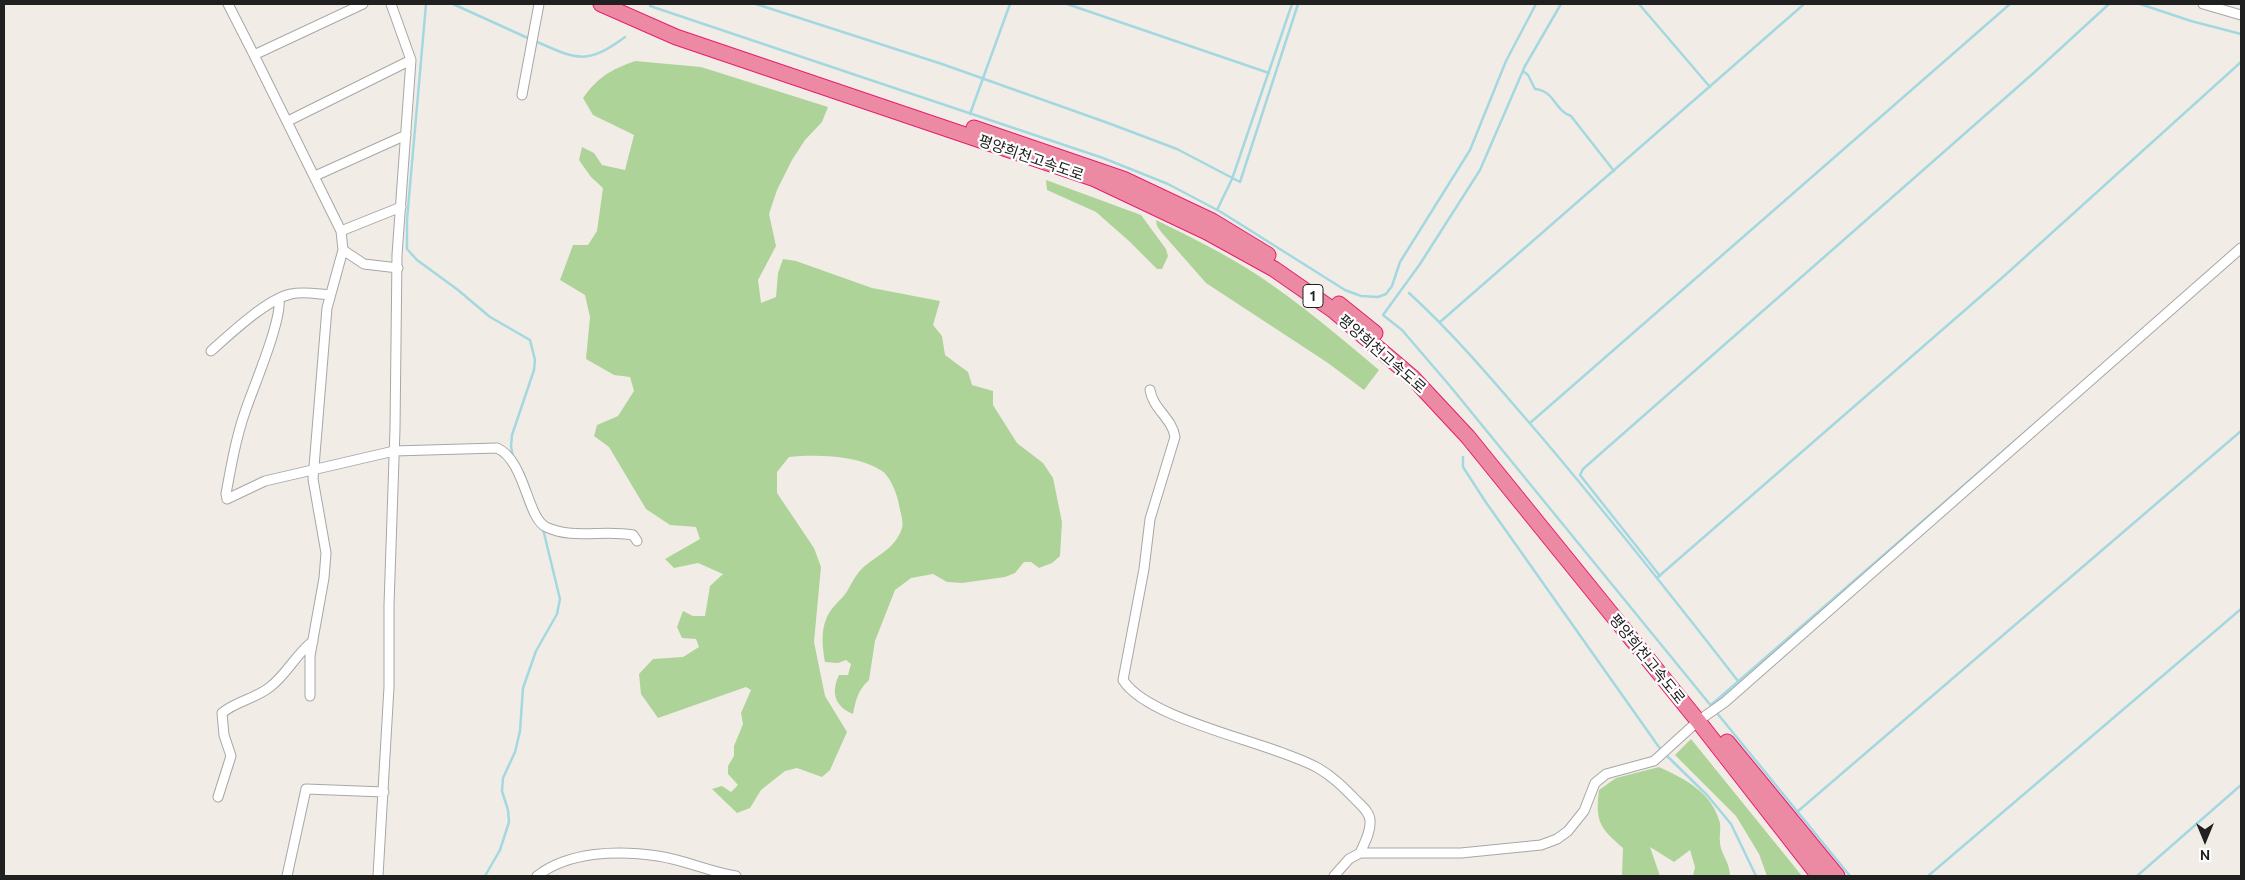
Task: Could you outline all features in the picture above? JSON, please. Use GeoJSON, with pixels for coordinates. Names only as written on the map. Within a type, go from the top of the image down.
{"type":"FeatureCollection","features":[{"type":"Feature","properties":{"kind":"highway","name":"평양희천고속도로"},"geometry":{"type":"LineString","coordinates":[[601,4],[676,36],[1095,179],[1207,232],[1274,270],[1333,310],[1413,378],[1468,437],[1702,718],[1838,876]]}},
{"type":"Feature","properties":{"kind":"highway","name":"평양희천고속도로"},"geometry":{"type":"LineString","coordinates":[[622,4],[673,26],[1123,179],[1212,221],[1279,261],[1355,315],[1412,364],[1501,465],[1702,718],[1819,876]]}},
{"type":"Feature","properties":{"kind":"street"},"geometry":{"type":"LineString","coordinates":[[228,4],[288,121],[341,231],[343,250],[330,295],[315,468],[314,488],[326,553],[324,578],[310,656],[310,696]]}},
{"type":"Feature","properties":{"kind":"street"},"geometry":{"type":"LineString","coordinates":[[254,55],[363,4]]}},
{"type":"Feature","properties":{"kind":"street"},"geometry":{"type":"LineString","coordinates":[[378,876],[389,687],[389,606],[398,268],[411,60],[391,4]]}},
{"type":"Feature","properties":{"kind":"street"},"geometry":{"type":"LineString","coordinates":[[522,95],[539,4]]}},
{"type":"Feature","properties":{"kind":"street"},"geometry":{"type":"LineString","coordinates":[[2203,4],[2241,14]]}},
{"type":"Feature","properties":{"kind":"street"},"geometry":{"type":"LineString","coordinates":[[288,121],[411,60]]}},
{"type":"Feature","properties":{"kind":"street"},"geometry":{"type":"LineString","coordinates":[[315,176],[406,135]]}},
{"type":"Feature","properties":{"kind":"street"},"geometry":{"type":"LineString","coordinates":[[341,231],[401,207]]}},
{"type":"Feature","properties":{"kind":"street"},"geometry":{"type":"LineString","coordinates":[[1334,876],[1349,859],[1360,854],[1461,853],[1541,845],[1568,831],[1584,811],[1595,783],[1606,774],[1654,761],[1702,718],[1724,702],[2241,248]]}},
{"type":"Feature","properties":{"kind":"street"},"geometry":{"type":"LineString","coordinates":[[343,250],[364,264],[398,268]]}},
{"type":"Feature","properties":{"kind":"street"},"geometry":{"type":"LineString","coordinates":[[212,351],[253,316],[279,299],[296,293],[330,295]]}},
{"type":"Feature","properties":{"kind":"street"},"geometry":{"type":"LineString","coordinates":[[279,299],[280,308],[240,430],[226,494],[227,499],[264,481],[394,451],[497,448],[504,451],[522,480],[537,521],[573,535],[607,532],[622,533],[633,535],[637,541]]}},
{"type":"Feature","properties":{"kind":"street"},"geometry":{"type":"LineString","coordinates":[[1150,390],[1151,398],[1174,429],[1175,437],[1150,518],[1144,569],[1123,680],[1127,687],[1138,695],[1179,718],[1292,757],[1334,778],[1366,811],[1370,820],[1369,832],[1360,854]]}},
{"type":"Feature","properties":{"kind":"street"},"geometry":{"type":"LineString","coordinates":[[218,797],[231,756],[224,735],[222,713],[231,706],[247,700],[272,686],[300,652],[313,642]]}},
{"type":"Feature","properties":{"kind":"street"},"geometry":{"type":"LineString","coordinates":[[287,876],[306,789],[384,792]]}},
{"type":"Feature","properties":{"kind":"street"},"geometry":{"type":"LineString","coordinates":[[536,876],[565,860],[583,856],[620,854],[658,856],[736,876]]}},
{"type":"Feature","properties":{"kind":"green space"},"geometry":{"type":"Polygon","coordinates":[[[635,61],[701,67],[828,107],[822,122],[805,140],[792,160],[777,190],[769,214],[776,246],[758,280],[761,303],[776,297],[778,273],[783,259],[796,261],[872,288],[940,301],[933,325],[942,336],[945,355],[968,372],[972,385],[993,391],[993,405],[1017,443],[1043,463],[1053,478],[1062,522],[1060,556],[1052,563],[1039,568],[1031,562],[1024,562],[1015,573],[1005,577],[962,583],[947,582],[933,574],[911,578],[895,590],[875,641],[869,680],[862,687],[858,695],[853,714],[838,703],[835,693],[839,675],[848,675],[851,664],[846,660],[838,663],[825,662],[823,629],[827,616],[846,593],[859,571],[887,550],[899,535],[903,523],[898,501],[888,477],[882,471],[872,466],[837,457],[789,457],[777,472],[777,493],[814,548],[821,567],[814,642],[825,696],[847,732],[830,770],[822,777],[797,768],[785,771],[761,790],[750,808],[737,813],[712,789],[722,786],[731,792],[738,785],[728,774],[728,766],[734,756],[734,746],[743,724],[741,713],[751,690],[746,687],[658,718],[641,694],[639,674],[653,659],[683,657],[699,647],[696,639],[682,638],[677,627],[683,611],[693,616],[705,616],[710,586],[723,574],[698,563],[674,568],[665,559],[700,539],[696,527],[670,525],[646,509],[609,447],[594,436],[597,425],[618,416],[634,391],[630,377],[614,375],[586,359],[590,317],[585,295],[560,280],[573,245],[588,245],[597,231],[603,188],[591,177],[579,160],[582,147],[594,153],[602,165],[625,170],[634,135],[593,115],[583,98],[599,79],[635,61]]]}},
{"type":"Feature","properties":{"kind":"green space"},"geometry":{"type":"Polygon","coordinates":[[[1046,180],[1141,215],[1166,249],[1168,256],[1162,269],[1157,269],[1096,212],[1047,190],[1046,180]]]}},
{"type":"Feature","properties":{"kind":"green space"},"geometry":{"type":"Polygon","coordinates":[[[1156,220],[1222,254],[1259,276],[1306,310],[1379,370],[1364,390],[1328,363],[1206,283],[1162,233],[1157,226],[1156,220]]]}},
{"type":"Feature","properties":{"kind":"green space"},"geometry":{"type":"Polygon","coordinates":[[[1691,739],[1802,876],[1767,876],[1759,854],[1736,816],[1675,755],[1691,739]]]}},
{"type":"Feature","properties":{"kind":"green space"},"geometry":{"type":"Polygon","coordinates":[[[1659,767],[1688,782],[1711,803],[1720,823],[1721,847],[1729,867],[1730,876],[1693,876],[1695,867],[1690,850],[1674,862],[1650,847],[1660,876],[1622,876],[1623,848],[1609,835],[1601,824],[1598,810],[1599,790],[1616,778],[1659,767]]]}},
{"type":"Feature","properties":{"kind":"waterway"},"geometry":{"type":"LineString","coordinates":[[426,4],[407,220],[407,249],[417,260],[458,290],[490,317],[530,340],[535,360],[534,370],[512,435],[513,457]]}},
{"type":"Feature","properties":{"kind":"waterway"},"geometry":{"type":"LineString","coordinates":[[453,4],[530,39]]}},
{"type":"Feature","properties":{"kind":"waterway"},"geometry":{"type":"LineString","coordinates":[[756,4],[942,64],[1108,123],[1177,149],[1240,182],[1298,4]]}},
{"type":"Feature","properties":{"kind":"waterway"},"geometry":{"type":"LineString","coordinates":[[970,114],[1010,4]]}},
{"type":"Feature","properties":{"kind":"waterway"},"geometry":{"type":"LineString","coordinates":[[1067,4],[1269,73]]}},
{"type":"Feature","properties":{"kind":"waterway"},"geometry":{"type":"LineString","coordinates":[[1217,210],[1232,179],[1292,4]]}},
{"type":"Feature","properties":{"kind":"waterway"},"geometry":{"type":"LineString","coordinates":[[650,6],[1103,158],[1168,184],[1221,212],[1345,290],[1361,296],[1378,297],[1386,294],[1392,286],[1400,262],[1470,150],[1506,61],[1536,4]]}},
{"type":"Feature","properties":{"kind":"waterway"},"geometry":{"type":"LineString","coordinates":[[1561,4],[1525,66],[1480,170],[1420,264],[1383,315],[1402,330],[1450,386],[1850,876]]}},
{"type":"Feature","properties":{"kind":"waterway"},"geometry":{"type":"LineString","coordinates":[[1639,4],[1710,87]]}},
{"type":"Feature","properties":{"kind":"waterway"},"geometry":{"type":"LineString","coordinates":[[1530,423],[2010,4]]}},
{"type":"Feature","properties":{"kind":"waterway"},"geometry":{"type":"LineString","coordinates":[[1660,576],[1580,475],[1583,469],[2037,70],[2109,4]]}},
{"type":"Feature","properties":{"kind":"waterway"},"geometry":{"type":"LineString","coordinates":[[2140,4],[2191,21],[2241,34]]}},
{"type":"Feature","properties":{"kind":"waterway"},"geometry":{"type":"LineString","coordinates":[[1440,322],[1803,5]]}},
{"type":"Feature","properties":{"kind":"waterway"},"geometry":{"type":"LineString","coordinates":[[535,41],[561,52],[581,57],[600,52],[625,37]]}},
{"type":"Feature","properties":{"kind":"waterway"},"geometry":{"type":"LineString","coordinates":[[1658,577],[2003,277],[2241,62]]}},
{"type":"Feature","properties":{"kind":"waterway"},"geometry":{"type":"LineString","coordinates":[[1523,71],[1528,75],[1535,89],[1547,93],[1561,110],[1571,116],[1614,171]]}},
{"type":"Feature","properties":{"kind":"waterway"},"geometry":{"type":"LineString","coordinates":[[1409,293],[1457,341],[1533,427],[1637,553],[1738,681]]}},
{"type":"Feature","properties":{"kind":"waterway"},"geometry":{"type":"LineString","coordinates":[[1711,705],[2053,408]]}},
{"type":"Feature","properties":{"kind":"waterway"},"geometry":{"type":"LineString","coordinates":[[1797,812],[2241,431]]}},
{"type":"Feature","properties":{"kind":"waterway"},"geometry":{"type":"LineString","coordinates":[[1463,457],[1463,467],[1485,501],[1661,750]]}},
{"type":"Feature","properties":{"kind":"waterway"},"geometry":{"type":"LineString","coordinates":[[523,472],[529,488]]}},
{"type":"Feature","properties":{"kind":"waterway"},"geometry":{"type":"LineString","coordinates":[[485,876],[500,850],[509,822],[508,810],[502,791],[503,778],[515,752],[520,731],[523,688],[536,651],[557,614],[560,599],[543,529]]}},
{"type":"Feature","properties":{"kind":"waterway"},"geometry":{"type":"LineString","coordinates":[[1928,876],[2241,609]]}},
{"type":"Feature","properties":{"kind":"waterway"},"geometry":{"type":"LineString","coordinates":[[1665,754],[1707,795],[1731,824],[1756,876]]}},
{"type":"Feature","properties":{"kind":"waterway"},"geometry":{"type":"LineString","coordinates":[[2137,876],[2241,785]]}}]}
